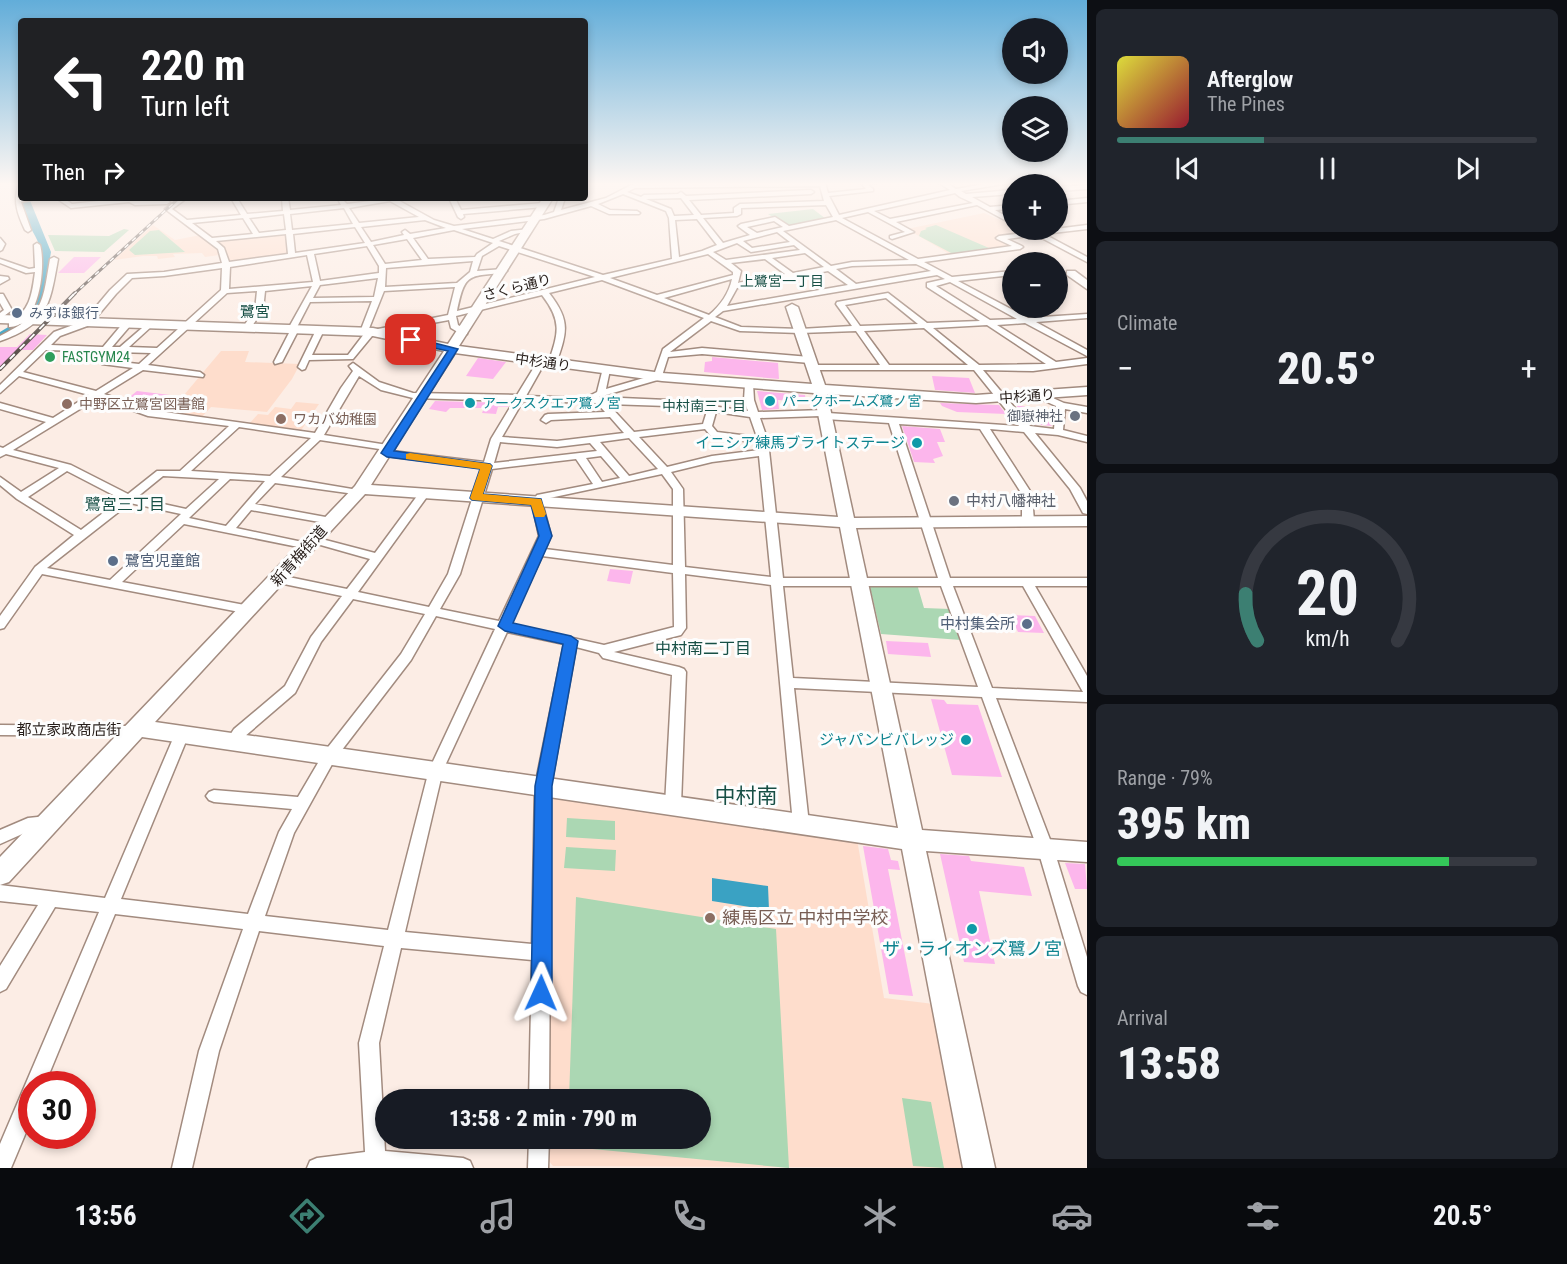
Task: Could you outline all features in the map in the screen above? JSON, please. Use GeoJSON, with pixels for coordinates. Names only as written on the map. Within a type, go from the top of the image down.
{"type":"FeatureCollection","features":[{"type":"Feature","properties":{"kind":"main road","name":"新青梅街道"},"geometry":{"type":"LineString","coordinates":[[0,874],[360,491],[524,238]]}},
{"type":"Feature","properties":{"kind":"main road"},"geometry":{"type":"LineString","coordinates":[[1071,273],[1087,286]]}},
{"type":"Feature","properties":{"kind":"main road"},"geometry":{"type":"LineString","coordinates":[[792,307],[825,414],[979,1168]]}},
{"type":"Feature","properties":{"kind":"main road","name":"中杉通り"},"geometry":{"type":"LineString","coordinates":[[1,317],[26,321],[369,332],[546,364],[658,377],[819,389],[1002,399],[1087,390]]}},
{"type":"Feature","properties":{"kind":"main road"},"geometry":{"type":"LineString","coordinates":[[360,491],[847,523],[1087,521]]}},
{"type":"Feature","properties":{"kind":"main road"},"geometry":{"type":"LineString","coordinates":[[139,728],[912,840],[1087,852]]}},
{"type":"Feature","properties":{"kind":"street"},"geometry":{"type":"LineString","coordinates":[[208,238],[220,248],[226,265],[225,291]]}},
{"type":"Feature","properties":{"kind":"street"},"geometry":{"type":"LineString","coordinates":[[211,240],[234,238]]}},
{"type":"Feature","properties":{"kind":"street"},"geometry":{"type":"LineString","coordinates":[[291,238],[292,254]]}},
{"type":"Feature","properties":{"kind":"street"},"geometry":{"type":"LineString","coordinates":[[366,238],[383,266],[383,275],[369,332],[349,361],[358,371],[396,394],[570,400],[596,398],[667,403],[755,416],[825,414],[982,425],[1058,432],[1087,439]]}},
{"type":"Feature","properties":{"kind":"street"},"geometry":{"type":"LineString","coordinates":[[0,390],[57,334],[87,323],[130,276],[226,265],[408,238],[426,261]]}},
{"type":"Feature","properties":{"kind":"street"},"geometry":{"type":"LineString","coordinates":[[483,238],[603,278],[740,329],[800,332],[1029,321],[1049,318]]}},
{"type":"Feature","properties":{"kind":"street"},"geometry":{"type":"LineString","coordinates":[[464,332],[454,326],[452,316],[459,285],[472,273],[480,254],[504,238]]}},
{"type":"Feature","properties":{"kind":"street"},"geometry":{"type":"LineString","coordinates":[[673,238],[675,260]]}},
{"type":"Feature","properties":{"kind":"street"},"geometry":{"type":"LineString","coordinates":[[714,238],[720,245]]}},
{"type":"Feature","properties":{"kind":"street","name":"さくら通り"},"geometry":{"type":"LineString","coordinates":[[369,332],[452,316],[675,260],[752,238]]}},
{"type":"Feature","properties":{"kind":"street"},"geometry":{"type":"LineString","coordinates":[[788,238],[855,287]]}},
{"type":"Feature","properties":{"kind":"street"},"geometry":{"type":"LineString","coordinates":[[874,238],[1087,353]]}},
{"type":"Feature","properties":{"kind":"street"},"geometry":{"type":"LineString","coordinates":[[0,240],[2,244],[0,249]]}},
{"type":"Feature","properties":{"kind":"street"},"geometry":{"type":"LineString","coordinates":[[734,286],[852,264],[918,261],[1020,248],[1003,240]]}},
{"type":"Feature","properties":{"kind":"street"},"geometry":{"type":"LineString","coordinates":[[1049,240],[1086,259]]}},
{"type":"Feature","properties":{"kind":"street"},"geometry":{"type":"LineString","coordinates":[[739,241],[751,250],[795,243]]}},
{"type":"Feature","properties":{"kind":"street"},"geometry":{"type":"LineString","coordinates":[[26,321],[39,269],[40,259],[36,245]]}},
{"type":"Feature","properties":{"kind":"street"},"geometry":{"type":"LineString","coordinates":[[708,251],[737,271],[734,286],[722,309]]}},
{"type":"Feature","properties":{"kind":"street"},"geometry":{"type":"LineString","coordinates":[[726,262],[804,251]]}},
{"type":"Feature","properties":{"kind":"street"},"geometry":{"type":"LineString","coordinates":[[278,362],[294,332],[292,329],[317,283],[310,252]]}},
{"type":"Feature","properties":{"kind":"street"},"geometry":{"type":"LineString","coordinates":[[0,255],[0,261],[29,271],[39,269]]}},
{"type":"Feature","properties":{"kind":"street"},"geometry":{"type":"LineString","coordinates":[[767,256],[792,276]]}},
{"type":"Feature","properties":{"kind":"street"},"geometry":{"type":"LineString","coordinates":[[0,339],[45,310],[54,259]]}},
{"type":"Feature","properties":{"kind":"street"},"geometry":{"type":"LineString","coordinates":[[383,266],[426,261],[478,259]]}},
{"type":"Feature","properties":{"kind":"street"},"geometry":{"type":"LineString","coordinates":[[472,273],[502,271]]}},
{"type":"Feature","properties":{"kind":"street"},"geometry":{"type":"LineString","coordinates":[[596,398],[658,377],[665,354],[670,347],[706,318],[722,309],[940,272]]}},
{"type":"Feature","properties":{"kind":"street"},"geometry":{"type":"LineString","coordinates":[[1002,274],[954,279],[930,285],[1054,365]]}},
{"type":"Feature","properties":{"kind":"street"},"geometry":{"type":"LineString","coordinates":[[1,451],[140,368],[225,291],[261,290],[383,275]]}},
{"type":"Feature","properties":{"kind":"street"},"geometry":{"type":"LineString","coordinates":[[656,298],[736,276]]}},
{"type":"Feature","properties":{"kind":"street"},"geometry":{"type":"LineString","coordinates":[[774,279],[783,285]]}},
{"type":"Feature","properties":{"kind":"street"},"geometry":{"type":"LineString","coordinates":[[341,299],[345,280]]}},
{"type":"Feature","properties":{"kind":"street"},"geometry":{"type":"LineString","coordinates":[[381,289],[459,285]]}},
{"type":"Feature","properties":{"kind":"street"},"geometry":{"type":"LineString","coordinates":[[248,327],[259,310],[261,290]]}},
{"type":"Feature","properties":{"kind":"street"},"geometry":{"type":"LineString","coordinates":[[792,290],[801,296]]}},
{"type":"Feature","properties":{"kind":"street"},"geometry":{"type":"LineString","coordinates":[[182,1168],[209,1051],[287,831],[330,755],[406,657],[454,574],[496,439],[520,397],[546,364],[560,338],[562,314],[544,292]]}},
{"type":"Feature","properties":{"kind":"street"},"geometry":{"type":"LineString","coordinates":[[1,294],[1,317]]}},
{"type":"Feature","properties":{"kind":"street"},"geometry":{"type":"LineString","coordinates":[[886,367],[840,304],[888,295],[976,367],[1075,488],[1087,512]]}},
{"type":"Feature","properties":{"kind":"street"},"geometry":{"type":"LineString","coordinates":[[309,300],[377,299]]}},
{"type":"Feature","properties":{"kind":"street"},"geometry":{"type":"LineString","coordinates":[[1082,316],[1087,322]]}},
{"type":"Feature","properties":{"kind":"street"},"geometry":{"type":"LineString","coordinates":[[106,348],[128,324]]}},
{"type":"Feature","properties":{"kind":"street"},"geometry":{"type":"LineString","coordinates":[[124,348],[149,324]]}},
{"type":"Feature","properties":{"kind":"street"},"geometry":{"type":"LineString","coordinates":[[320,330],[304,362],[350,357]]}},
{"type":"Feature","properties":{"kind":"street"},"geometry":{"type":"LineString","coordinates":[[44,347],[160,351]]}},
{"type":"Feature","properties":{"kind":"street"},"geometry":{"type":"LineString","coordinates":[[665,354],[702,351],[811,364],[886,367],[1033,368],[1087,361]]}},
{"type":"Feature","properties":{"kind":"street"},"geometry":{"type":"LineString","coordinates":[[105,362],[200,375]]}},
{"type":"Feature","properties":{"kind":"street"},"geometry":{"type":"LineString","coordinates":[[596,398],[606,370]]}},
{"type":"Feature","properties":{"kind":"street"},"geometry":{"type":"LineString","coordinates":[[228,530],[272,480],[302,454],[317,436],[328,420],[341,391],[358,371]]}},
{"type":"Feature","properties":{"kind":"street"},"geometry":{"type":"LineString","coordinates":[[16,373],[99,394],[148,413],[317,436],[388,451],[486,466],[604,453]]}},
{"type":"Feature","properties":{"kind":"street"},"geometry":{"type":"LineString","coordinates":[[749,384],[749,400],[764,446],[801,824]]}},
{"type":"Feature","properties":{"kind":"street"},"geometry":{"type":"LineString","coordinates":[[1041,396],[1061,405],[1087,410]]}},
{"type":"Feature","properties":{"kind":"street"},"geometry":{"type":"LineString","coordinates":[[279,579],[351,592],[604,650],[676,632],[680,628],[681,571],[678,489],[634,436],[596,398]]}},
{"type":"Feature","properties":{"kind":"street"},"geometry":{"type":"LineString","coordinates":[[564,417],[570,400]]}},
{"type":"Feature","properties":{"kind":"street"},"geometry":{"type":"LineString","coordinates":[[1058,432],[1061,405]]}},
{"type":"Feature","properties":{"kind":"street"},"geometry":{"type":"LineString","coordinates":[[0,406],[54,421]]}},
{"type":"Feature","properties":{"kind":"street"},"geometry":{"type":"LineString","coordinates":[[707,426],[712,410]]}},
{"type":"Feature","properties":{"kind":"street"},"geometry":{"type":"LineString","coordinates":[[546,420],[548,417],[612,414]]}},
{"type":"Feature","properties":{"kind":"street"},"geometry":{"type":"LineString","coordinates":[[893,420],[924,522],[1046,850],[1087,986]]}},
{"type":"Feature","properties":{"kind":"street"},"geometry":{"type":"LineString","coordinates":[[181,475],[237,424]]}},
{"type":"Feature","properties":{"kind":"street"},"geometry":{"type":"LineString","coordinates":[[982,425],[1024,488],[1029,504],[1028,522]]}},
{"type":"Feature","properties":{"kind":"street"},"geometry":{"type":"LineString","coordinates":[[496,439],[557,444],[707,426]]}},
{"type":"Feature","properties":{"kind":"street"},"geometry":{"type":"LineString","coordinates":[[707,426],[714,434],[764,446]]}},
{"type":"Feature","properties":{"kind":"street"},"geometry":{"type":"LineString","coordinates":[[593,440],[627,480]]}},
{"type":"Feature","properties":{"kind":"street"},"geometry":{"type":"LineString","coordinates":[[375,1164],[369,1042],[436,770],[540,552],[545,536],[537,502],[541,497],[627,480],[764,446]]}},
{"type":"Feature","properties":{"kind":"street"},"geometry":{"type":"LineString","coordinates":[[1,451],[67,467],[129,498],[228,530],[311,543],[378,557]]}},
{"type":"Feature","properties":{"kind":"street"},"geometry":{"type":"LineString","coordinates":[[580,457],[600,486]]}},
{"type":"Feature","properties":{"kind":"street"},"geometry":{"type":"LineString","coordinates":[[21,497],[67,467]]}},
{"type":"Feature","properties":{"kind":"street"},"geometry":{"type":"LineString","coordinates":[[1,623],[39,570],[80,534],[161,473],[272,480],[360,491]]}},
{"type":"Feature","properties":{"kind":"street"},"geometry":{"type":"LineString","coordinates":[[113,584],[227,477]]}},
{"type":"Feature","properties":{"kind":"street"},"geometry":{"type":"LineString","coordinates":[[0,480],[21,497],[80,534]]}},
{"type":"Feature","properties":{"kind":"street"},"geometry":{"type":"LineString","coordinates":[[233,741],[290,688],[316,640],[424,494]]}},
{"type":"Feature","properties":{"kind":"street"},"geometry":{"type":"LineString","coordinates":[[249,506],[331,521]]}},
{"type":"Feature","properties":{"kind":"street"},"geometry":{"type":"LineString","coordinates":[[540,552],[778,582],[1087,582]]}},
{"type":"Feature","properties":{"kind":"street"},"geometry":{"type":"LineString","coordinates":[[39,570],[250,610]]}},
{"type":"Feature","properties":{"kind":"street"},"geometry":{"type":"LineString","coordinates":[[1026,581],[1087,688]]}},
{"type":"Feature","properties":{"kind":"street"},"geometry":{"type":"LineString","coordinates":[[540,1089],[543,786],[571,641]]}},
{"type":"Feature","properties":{"kind":"street"},"geometry":{"type":"LineString","coordinates":[[604,650],[608,655],[679,672],[673,805]]}},
{"type":"Feature","properties":{"kind":"street"},"geometry":{"type":"LineString","coordinates":[[787,682],[880,689],[1087,697]]}},
{"type":"Feature","properties":{"kind":"street","name":"都立家政商店街"},"geometry":{"type":"LineString","coordinates":[[0,730],[125,731],[139,728]]}},
{"type":"Feature","properties":{"kind":"street"},"geometry":{"type":"LineString","coordinates":[[40,1071],[182,734]]}},
{"type":"Feature","properties":{"kind":"street"},"geometry":{"type":"LineString","coordinates":[[214,796],[302,804]]}},
{"type":"Feature","properties":{"kind":"street"},"geometry":{"type":"LineString","coordinates":[[0,837],[28,825],[48,823]]}},
{"type":"Feature","properties":{"kind":"street"},"geometry":{"type":"LineString","coordinates":[[0,893],[396,939],[542,953]]}},
{"type":"Feature","properties":{"kind":"street"},"geometry":{"type":"LineString","coordinates":[[0,983],[50,900]]}},
{"type":"Feature","properties":{"kind":"street"},"geometry":{"type":"LineString","coordinates":[[0,1168],[18,1126]]}},
{"type":"Feature","properties":{"kind":"street"},"geometry":{"type":"LineString","coordinates":[[538,1168],[539,1149]]}},
{"type":"Feature","properties":{"kind":"street"},"geometry":{"type":"LineString","coordinates":[[317,1168],[375,1164],[463,1168]]}},
{"type":"Feature","properties":{"kind":"shaded area"},"geometry":{"type":"Polygon","coordinates":[[[139,238],[171,238],[175,240],[204,238],[210,241],[244,238],[288,238],[289,254],[228,263],[226,254],[205,257],[202,253],[173,254],[175,257],[158,259],[157,256],[143,256],[114,260],[139,238]]]}},
{"type":"Feature","properties":{"kind":"shaded area"},"geometry":{"type":"Polygon","coordinates":[[[921,238],[998,238],[1016,247],[951,255],[921,238]]]}},
{"type":"Feature","properties":{"kind":"shaded area"},"geometry":{"type":"Polygon","coordinates":[[[221,351],[249,351],[245,362],[300,364],[292,379],[267,412],[211,407],[201,418],[163,413],[184,395],[221,351]]]}},
{"type":"Feature","properties":{"kind":"shaded area","name":"ワカバ幼稚園"},"geometry":{"type":"Polygon","coordinates":[[[296,402],[319,404],[300,432],[249,424],[258,414],[268,415],[275,407],[291,409],[296,402]]]}},
{"type":"Feature","properties":{"kind":"shaded area","name":"練馬区立 中村中学校"},"geometry":{"type":"Polygon","coordinates":[[[550,797],[857,839],[884,998],[934,1004],[965,1168],[553,1166],[548,1160],[548,1149],[711,1149],[711,1089],[548,1089],[550,797]]]}},
{"type":"Feature","properties":{"kind":"green space"},"geometry":{"type":"Polygon","coordinates":[[[49,238],[120,238],[104,252],[55,251],[49,238]]]}},
{"type":"Feature","properties":{"kind":"green space"},"geometry":{"type":"Polygon","coordinates":[[[143,238],[168,238],[185,252],[135,255],[129,250],[143,238]]]}},
{"type":"Feature","properties":{"kind":"green space"},"geometry":{"type":"Polygon","coordinates":[[[922,238],[965,238],[989,248],[953,254],[922,238]]]}},
{"type":"Feature","properties":{"kind":"green space"},"geometry":{"type":"Polygon","coordinates":[[[873,584],[917,584],[924,608],[950,609],[961,640],[881,634],[870,587],[873,584]]]}},
{"type":"Feature","properties":{"kind":"green space"},"geometry":{"type":"Polygon","coordinates":[[[567,818],[615,821],[615,840],[566,837],[567,818]]]}},
{"type":"Feature","properties":{"kind":"green space"},"geometry":{"type":"Polygon","coordinates":[[[566,847],[616,850],[615,871],[564,868],[566,847]]]}},
{"type":"Feature","properties":{"kind":"green space"},"geometry":{"type":"Polygon","coordinates":[[[576,897],[776,929],[789,1168],[592,1149],[711,1149],[711,1089],[569,1089],[576,897]]]}},
{"type":"Feature","properties":{"kind":"green space"},"geometry":{"type":"Polygon","coordinates":[[[902,1098],[931,1102],[944,1168],[913,1166],[902,1098]]]}},
{"type":"Feature","properties":{"kind":"water"},"geometry":{"type":"Polygon","coordinates":[[[36,238],[45,238],[51,252],[41,312],[0,338],[0,332],[28,315],[41,264],[39,243],[36,238]]]}},
{"type":"Feature","properties":{"kind":"water"},"geometry":{"type":"Polygon","coordinates":[[[712,878],[768,886],[769,910],[712,901],[712,878]]]}},
{"type":"Feature","properties":{"kind":"building"},"geometry":{"type":"Polygon","coordinates":[[[74,257],[101,257],[84,273],[58,273],[74,257]]]}},
{"type":"Feature","properties":{"kind":"building"},"geometry":{"type":"Polygon","coordinates":[[[30,334],[47,335],[33,350],[18,350],[0,367],[0,347],[17,347],[30,334]]]}},
{"type":"Feature","properties":{"kind":"building"},"geometry":{"type":"Polygon","coordinates":[[[712,357],[778,363],[779,379],[704,372],[705,362],[712,361],[712,357]]]}},
{"type":"Feature","properties":{"kind":"building"},"geometry":{"type":"Polygon","coordinates":[[[478,358],[506,362],[493,379],[466,376],[478,358]]]}},
{"type":"Feature","properties":{"kind":"building"},"geometry":{"type":"Polygon","coordinates":[[[932,376],[969,378],[975,393],[935,390],[932,376]]]}},
{"type":"Feature","properties":{"kind":"building"},"geometry":{"type":"Polygon","coordinates":[[[137,391],[170,395],[157,408],[127,399],[137,391]]]}},
{"type":"Feature","properties":{"kind":"building","name":"パークホームズ鷺ノ宮"},"geometry":{"type":"Polygon","coordinates":[[[757,391],[805,395],[806,402],[778,400],[779,409],[762,410],[757,391]]]}},
{"type":"Feature","properties":{"kind":"building","name":"アークスクエア鷺ノ宮"},"geometry":{"type":"Polygon","coordinates":[[[435,401],[510,403],[508,407],[498,407],[496,414],[482,413],[484,408],[450,408],[446,412],[429,409],[435,401]]]}},
{"type":"Feature","properties":{"kind":"building"},"geometry":{"type":"Polygon","coordinates":[[[940,403],[999,405],[1006,414],[957,412],[940,403]]]}},
{"type":"Feature","properties":{"kind":"building"},"geometry":{"type":"Polygon","coordinates":[[[1016,405],[1037,409],[1052,426],[1031,424],[1016,405]]]}},
{"type":"Feature","properties":{"kind":"building","name":"イニシア練馬ブライトステージ"},"geometry":{"type":"Polygon","coordinates":[[[902,426],[940,429],[945,442],[937,442],[943,456],[933,459],[935,463],[914,462],[902,426]]]}},
{"type":"Feature","properties":{"kind":"building"},"geometry":{"type":"Polygon","coordinates":[[[610,569],[633,571],[630,584],[607,581],[610,569]]]}},
{"type":"Feature","properties":{"kind":"building","name":"中村集会所"},"geometry":{"type":"Polygon","coordinates":[[[1010,615],[1035,616],[1044,633],[1018,632],[1010,615]]]}},
{"type":"Feature","properties":{"kind":"building"},"geometry":{"type":"Polygon","coordinates":[[[886,641],[928,643],[931,657],[888,654],[886,641]]]}},
{"type":"Feature","properties":{"kind":"building","name":"ジャパンビバレッジ"},"geometry":{"type":"Polygon","coordinates":[[[931,699],[944,700],[947,704],[978,705],[1002,777],[952,775],[931,699]]]}},
{"type":"Feature","properties":{"kind":"building"},"geometry":{"type":"Polygon","coordinates":[[[863,846],[888,849],[891,860],[898,861],[900,870],[888,869],[913,996],[889,994],[863,846]]]}},
{"type":"Feature","properties":{"kind":"building","name":"ザ・ライオンズ鷺ノ宮"},"geometry":{"type":"Polygon","coordinates":[[[940,854],[969,856],[971,861],[1024,867],[1032,896],[979,891],[995,964],[964,962],[940,854]]]}},
{"type":"Feature","properties":{"kind":"building"},"geometry":{"type":"Polygon","coordinates":[[[1065,863],[1085,864],[1087,889],[1075,889],[1065,863]]]}},
{"type":"Feature","properties":{"kind":"railway"},"geometry":{"type":"LineString","coordinates":[[73,295],[136,238]]}},
{"type":"Feature","properties":{"kind":"railway"},"geometry":{"type":"LineString","coordinates":[[0,369],[73,295]]}},
{"type":"Feature","properties":{"kind":"slow traffic"},"geometry":{"type":"LineString","coordinates":[[410,456],[486,466],[476,498],[537,502],[540,514]]}},
{"type":"Feature","properties":{"kind":"place","name":"みずほ銀行"},"geometry":{"type":"Point","coordinates":[17,313]}},
{"type":"Feature","properties":{"kind":"place","name":"FASTGYM24"},"geometry":{"type":"Point","coordinates":[50,357]}},
{"type":"Feature","properties":{"kind":"place","name":"パークホームズ鷺ノ宮"},"geometry":{"type":"Point","coordinates":[770,401]}},
{"type":"Feature","properties":{"kind":"place","name":"アークスクエア鷺ノ宮"},"geometry":{"type":"Point","coordinates":[470,403]}},
{"type":"Feature","properties":{"kind":"place","name":"中野区立鷺宮図書館"},"geometry":{"type":"Point","coordinates":[67,404]}},
{"type":"Feature","properties":{"kind":"place","name":"御嶽神社"},"geometry":{"type":"Point","coordinates":[1075,416]}},
{"type":"Feature","properties":{"kind":"place","name":"ワカバ幼稚園"},"geometry":{"type":"Point","coordinates":[281,419]}},
{"type":"Feature","properties":{"kind":"place","name":"イニシア練馬ブライトステージ"},"geometry":{"type":"Point","coordinates":[917,443]}},
{"type":"Feature","properties":{"kind":"place","name":"中村八幡神社"},"geometry":{"type":"Point","coordinates":[954,501]}},
{"type":"Feature","properties":{"kind":"place","name":"鷺宮児童館"},"geometry":{"type":"Point","coordinates":[113,561]}},
{"type":"Feature","properties":{"kind":"place","name":"中村集会所"},"geometry":{"type":"Point","coordinates":[1027,624]}},
{"type":"Feature","properties":{"kind":"place","name":"ジャパンビバレッジ"},"geometry":{"type":"Point","coordinates":[966,740]}},
{"type":"Feature","properties":{"kind":"place","name":"練馬区立 中村中学校"},"geometry":{"type":"Point","coordinates":[710,918]}},
{"type":"Feature","properties":{"kind":"place","name":"ザ・ライオンズ鷺ノ宮"},"geometry":{"type":"Point","coordinates":[972,929]}},
{"type":"Feature","properties":{"kind":"district","name":"上鷺宮一丁目"},"geometry":{"type":"Point","coordinates":[782,281]}},
{"type":"Feature","properties":{"kind":"district","name":"鷺宮"},"geometry":{"type":"Point","coordinates":[255,312]}},
{"type":"Feature","properties":{"kind":"district","name":"中村南三丁目"},"geometry":{"type":"Point","coordinates":[704,406]}},
{"type":"Feature","properties":{"kind":"district","name":"鷺宮三丁目"},"geometry":{"type":"Point","coordinates":[125,504]}},
{"type":"Feature","properties":{"kind":"district","name":"中村南二丁目"},"geometry":{"type":"Point","coordinates":[703,648]}},
{"type":"Feature","properties":{"kind":"district","name":"中村南"},"geometry":{"type":"Point","coordinates":[746,796]}},
{"type":"Feature","properties":{"kind":"route"},"geometry":{"type":"LineString","coordinates":[[411,340],[454,349],[387,453],[486,466],[476,498],[537,502],[545,536],[540,552],[505,626],[571,641],[543,786],[541,993]]}}]}
